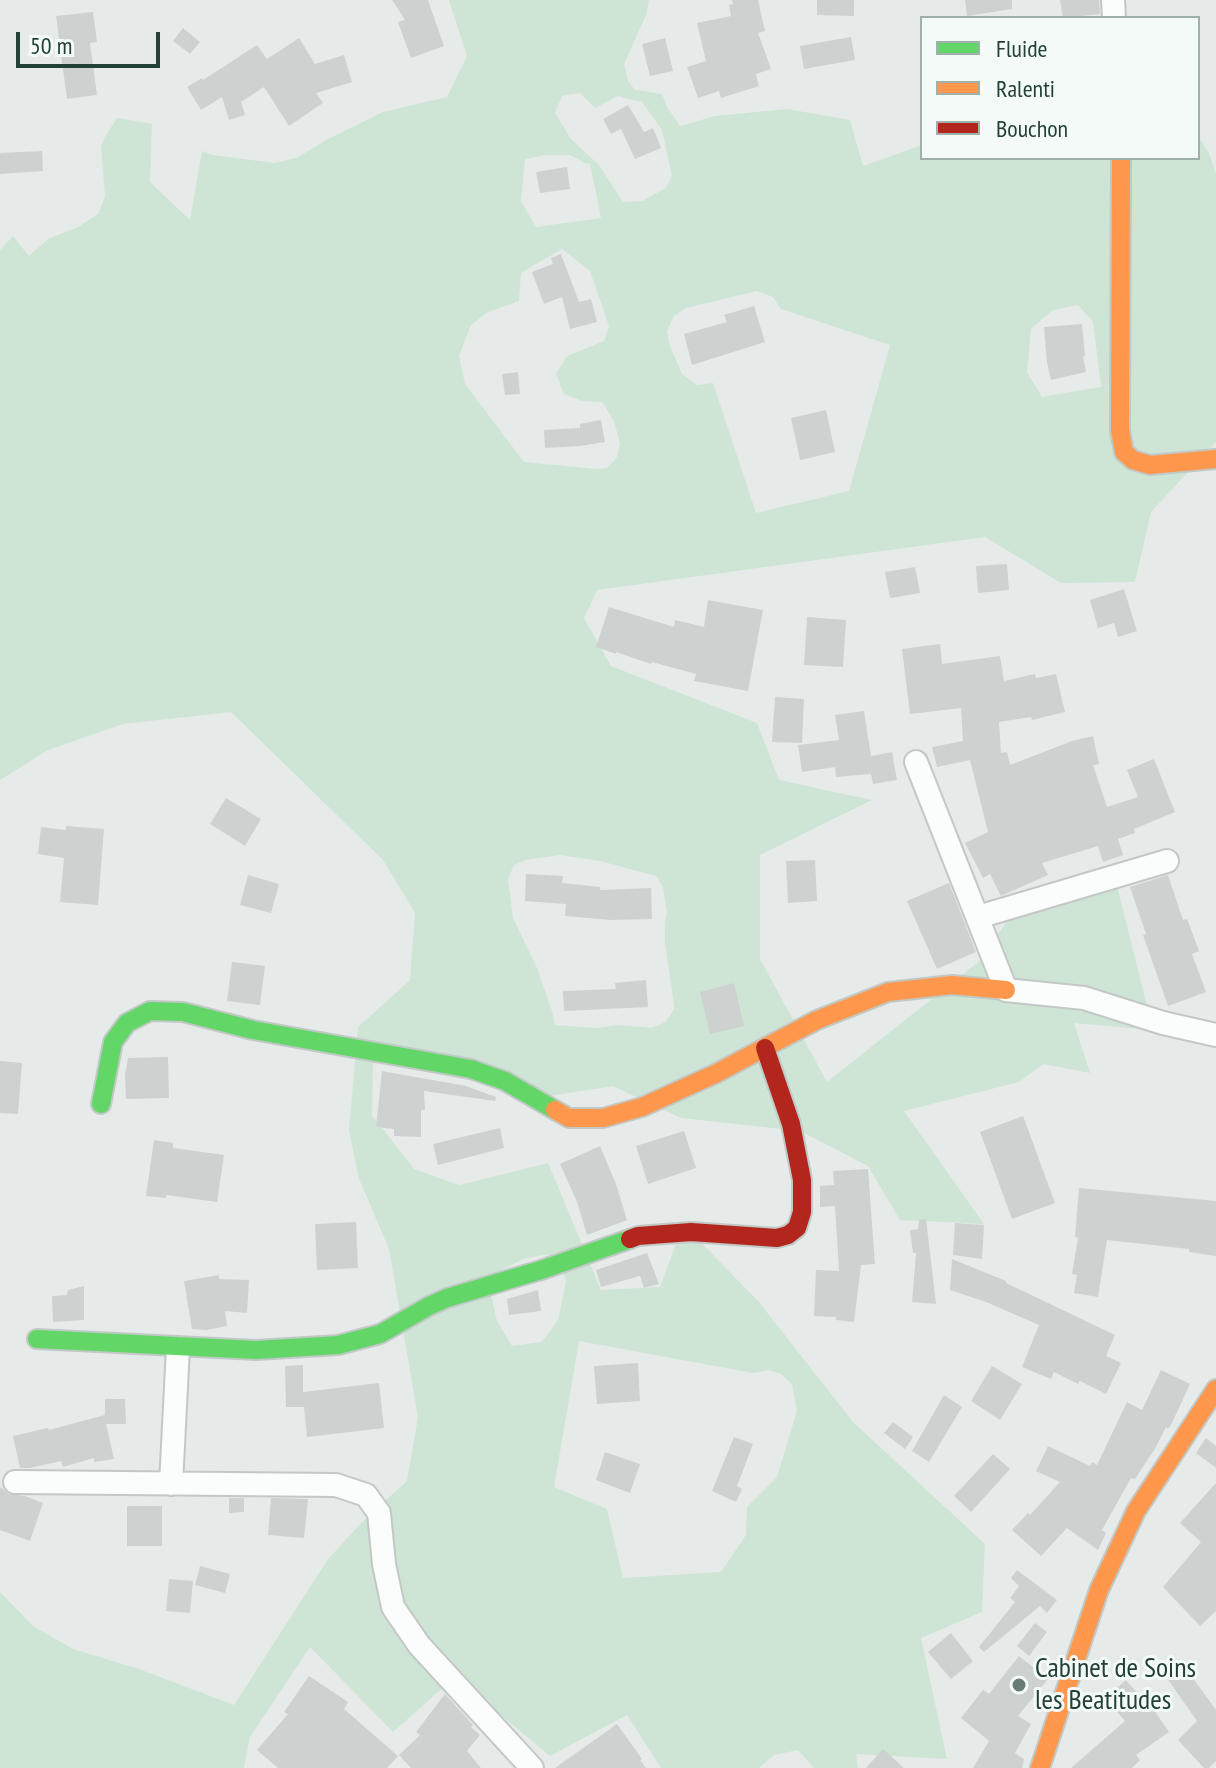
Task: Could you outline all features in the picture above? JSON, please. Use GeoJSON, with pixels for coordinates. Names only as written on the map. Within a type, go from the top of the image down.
{"type":"FeatureCollection","features":[{"type":"Feature","properties":{"kind":"street"},"geometry":{"type":"LineString","coordinates":[[1121,160],[1120,430],[1124,452],[1133,460],[1150,465],[1216,459]]}},
{"type":"Feature","properties":{"kind":"street"},"geometry":{"type":"LineString","coordinates":[[916,762],[1006,990]]}},
{"type":"Feature","properties":{"kind":"street"},"geometry":{"type":"LineString","coordinates":[[978,917],[1167,861]]}},
{"type":"Feature","properties":{"kind":"street"},"geometry":{"type":"LineString","coordinates":[[101,1104],[113,1042],[127,1023],[150,1011],[183,1012],[253,1030],[471,1069],[505,1081],[569,1118],[603,1118],[642,1107],[715,1074],[817,1020],[888,992],[952,985],[1084,998],[1163,1023],[1216,1035]]}},
{"type":"Feature","properties":{"kind":"street"},"geometry":{"type":"LineString","coordinates":[[37,1339],[256,1350],[338,1345],[380,1334],[447,1298],[638,1236],[691,1232],[777,1238],[788,1235],[797,1228],[802,1212],[802,1180],[791,1124],[765,1048]]}},
{"type":"Feature","properties":{"kind":"street"},"geometry":{"type":"LineString","coordinates":[[171,1484],[178,1348]]}},
{"type":"Feature","properties":{"kind":"street"},"geometry":{"type":"LineString","coordinates":[[1040,1768],[1099,1590],[1136,1511],[1216,1389]]}},
{"type":"Feature","properties":{"kind":"street"},"geometry":{"type":"LineString","coordinates":[[15,1482],[336,1485],[366,1495],[379,1513],[384,1564],[393,1607],[419,1645],[532,1768]]}},
{"type":"Feature","properties":{"kind":"green space"},"geometry":{"type":"Polygon","coordinates":[[[449,0],[649,0],[646,15],[624,64],[628,81],[635,90],[662,94],[680,126],[715,116],[787,109],[850,120],[863,166],[920,146],[920,160],[1200,160],[1200,139],[1216,174],[1216,442],[1151,512],[1135,582],[1061,583],[985,537],[597,590],[584,618],[611,666],[757,723],[779,780],[872,800],[760,855],[760,959],[827,1082],[982,959],[1010,916],[1117,886],[1153,1030],[1074,1023],[1090,1073],[1043,1064],[1019,1082],[904,1111],[984,1224],[900,1220],[868,1166],[800,1131],[681,1118],[613,1086],[550,1096],[373,1061],[372,1115],[414,1169],[459,1185],[548,1163],[601,1290],[660,1287],[683,1224],[759,1302],[853,1422],[985,1544],[982,1612],[921,1638],[947,1759],[856,1754],[858,1768],[814,1768],[798,1750],[774,1755],[759,1768],[661,1768],[627,1715],[550,1756],[455,1677],[393,1732],[310,1647],[250,1737],[244,1768],[0,1768],[0,1592],[33,1626],[73,1649],[139,1669],[234,1705],[328,1559],[362,1522],[407,1481],[418,1417],[389,1249],[359,1179],[349,1130],[358,1027],[410,980],[415,913],[383,860],[231,712],[123,724],[48,750],[0,780],[0,250],[13,236],[29,256],[48,239],[78,227],[98,214],[105,196],[101,146],[117,118],[152,124],[150,182],[190,220],[202,151],[275,163],[298,157],[383,112],[447,97],[467,56],[449,0]],[[580,93],[562,96],[555,113],[571,139],[599,165],[623,202],[642,201],[666,188],[672,176],[662,130],[642,102],[618,96],[595,108],[580,93]],[[570,155],[525,159],[521,201],[536,227],[601,218],[590,163],[586,164],[570,155]],[[562,249],[521,273],[519,301],[488,312],[471,325],[459,356],[465,384],[524,462],[607,468],[617,457],[620,443],[614,421],[602,402],[582,401],[564,394],[556,374],[567,356],[604,341],[609,326],[590,271],[562,249]],[[757,291],[686,308],[674,316],[667,331],[670,346],[682,374],[697,385],[713,383],[756,513],[849,491],[890,345],[781,309],[773,297],[757,291]],[[1078,305],[1053,310],[1031,329],[1027,372],[1042,397],[1101,387],[1093,322],[1078,305]],[[560,855],[525,860],[514,865],[508,879],[513,918],[537,968],[555,1025],[651,1028],[666,1022],[674,1005],[665,943],[667,912],[663,887],[656,876],[600,861],[560,855]],[[548,1254],[523,1259],[487,1278],[497,1321],[512,1346],[542,1342],[558,1320],[566,1282],[563,1271],[548,1254]],[[579,1341],[554,1487],[607,1509],[623,1578],[721,1572],[746,1535],[747,1507],[777,1477],[797,1411],[792,1384],[781,1374],[769,1370],[753,1373],[579,1341]]]}},
{"type":"Feature","properties":{"kind":"building"},"geometry":{"type":"Polygon","coordinates":[[[392,0],[428,0],[444,46],[411,58],[398,22],[405,20],[392,0]]]}},
{"type":"Feature","properties":{"kind":"building"},"geometry":{"type":"Polygon","coordinates":[[[732,0],[758,0],[765,31],[758,33],[771,69],[756,74],[759,86],[721,98],[719,91],[698,98],[687,67],[706,61],[697,23],[731,16],[729,5],[733,4],[732,0]]]}},
{"type":"Feature","properties":{"kind":"building"},"geometry":{"type":"Polygon","coordinates":[[[817,0],[854,0],[854,16],[817,15],[817,0]]]}},
{"type":"Feature","properties":{"kind":"building"},"geometry":{"type":"Polygon","coordinates":[[[965,0],[1012,0],[1012,9],[967,16],[965,0]]]}},
{"type":"Feature","properties":{"kind":"building"},"geometry":{"type":"Polygon","coordinates":[[[1060,0],[1099,0],[1100,14],[1063,16],[1060,0]]]}},
{"type":"Feature","properties":{"kind":"building"},"geometry":{"type":"Polygon","coordinates":[[[93,12],[97,42],[90,43],[97,95],[67,99],[56,16],[93,12]]]}},
{"type":"Feature","properties":{"kind":"building"},"geometry":{"type":"Polygon","coordinates":[[[183,28],[200,42],[190,54],[173,41],[183,28]]]}},
{"type":"Feature","properties":{"kind":"building"},"geometry":{"type":"Polygon","coordinates":[[[851,37],[855,60],[804,69],[800,46],[851,37]]]}},
{"type":"Feature","properties":{"kind":"building"},"geometry":{"type":"Polygon","coordinates":[[[299,38],[315,64],[344,55],[352,82],[316,93],[323,103],[289,126],[264,87],[241,102],[245,115],[229,120],[222,97],[201,110],[187,87],[257,45],[267,59],[299,38]]]}},
{"type":"Feature","properties":{"kind":"building"},"geometry":{"type":"Polygon","coordinates":[[[665,38],[673,71],[650,76],[642,44],[665,38]]]}},
{"type":"Feature","properties":{"kind":"building"},"geometry":{"type":"Polygon","coordinates":[[[628,105],[644,132],[653,128],[661,148],[635,159],[621,129],[611,134],[603,119],[628,105]]]}},
{"type":"Feature","properties":{"kind":"building"},"geometry":{"type":"Polygon","coordinates":[[[42,151],[43,171],[0,174],[0,153],[42,151]]]}},
{"type":"Feature","properties":{"kind":"building"},"geometry":{"type":"Polygon","coordinates":[[[567,167],[570,189],[540,193],[536,172],[567,167]]]}},
{"type":"Feature","properties":{"kind":"building"},"geometry":{"type":"Polygon","coordinates":[[[561,254],[579,302],[591,299],[597,322],[570,329],[562,297],[544,304],[532,272],[553,264],[551,258],[561,254]]]}},
{"type":"Feature","properties":{"kind":"building"},"geometry":{"type":"Polygon","coordinates":[[[754,306],[765,342],[692,365],[684,334],[727,322],[724,315],[754,306]]]}},
{"type":"Feature","properties":{"kind":"building"},"geometry":{"type":"Polygon","coordinates":[[[1082,324],[1086,372],[1051,380],[1044,327],[1082,324]]]}},
{"type":"Feature","properties":{"kind":"building"},"geometry":{"type":"Polygon","coordinates":[[[518,372],[520,394],[505,395],[502,374],[518,372]]]}},
{"type":"Feature","properties":{"kind":"building"},"geometry":{"type":"Polygon","coordinates":[[[826,410],[835,452],[800,460],[791,418],[826,410]]]}},
{"type":"Feature","properties":{"kind":"building"},"geometry":{"type":"Polygon","coordinates":[[[601,420],[605,442],[545,448],[544,430],[580,428],[580,424],[601,420]]]}},
{"type":"Feature","properties":{"kind":"building"},"geometry":{"type":"Polygon","coordinates":[[[1007,564],[1009,590],[978,593],[976,566],[1007,564]]]}},
{"type":"Feature","properties":{"kind":"building"},"geometry":{"type":"Polygon","coordinates":[[[915,567],[920,593],[890,598],[885,572],[915,567]]]}},
{"type":"Feature","properties":{"kind":"building"},"geometry":{"type":"Polygon","coordinates":[[[1124,589],[1137,631],[1118,637],[1114,623],[1098,628],[1090,600],[1124,589]]]}},
{"type":"Feature","properties":{"kind":"building"},"geometry":{"type":"Polygon","coordinates":[[[708,600],[763,610],[748,691],[694,681],[696,674],[596,647],[609,607],[674,627],[675,620],[704,627],[708,600]]]}},
{"type":"Feature","properties":{"kind":"building"},"geometry":{"type":"Polygon","coordinates":[[[807,617],[846,620],[843,667],[804,665],[807,617]]]}},
{"type":"Feature","properties":{"kind":"building"},"geometry":{"type":"Polygon","coordinates":[[[940,644],[942,664],[1000,656],[1004,681],[1035,674],[1036,678],[1056,674],[1065,712],[1032,720],[1031,717],[999,722],[1001,753],[1007,752],[1010,765],[1093,736],[1099,764],[1093,765],[1107,807],[1138,797],[1127,770],[1154,759],[1175,812],[1118,839],[1123,855],[1103,862],[1098,846],[1042,863],[1048,875],[1001,896],[990,874],[983,878],[965,843],[988,832],[970,760],[937,767],[932,747],[963,741],[961,708],[910,714],[902,649],[940,644]]]}},
{"type":"Feature","properties":{"kind":"building"},"geometry":{"type":"Polygon","coordinates":[[[775,697],[804,699],[802,743],[772,742],[775,697]]]}},
{"type":"Feature","properties":{"kind":"building"},"geometry":{"type":"Polygon","coordinates":[[[864,711],[871,756],[892,752],[897,780],[873,784],[871,774],[836,777],[835,767],[802,772],[798,745],[839,740],[835,715],[864,711]]]}},
{"type":"Feature","properties":{"kind":"building"},"geometry":{"type":"Polygon","coordinates":[[[226,798],[261,819],[245,846],[210,824],[226,798]]]}},
{"type":"Feature","properties":{"kind":"building"},"geometry":{"type":"Polygon","coordinates":[[[66,826],[104,829],[98,905],[60,902],[64,858],[38,854],[41,827],[66,830],[66,826]]]}},
{"type":"Feature","properties":{"kind":"building"},"geometry":{"type":"Polygon","coordinates":[[[815,860],[817,901],[788,903],[786,861],[815,860]]]}},
{"type":"Feature","properties":{"kind":"building"},"geometry":{"type":"Polygon","coordinates":[[[526,874],[563,876],[562,883],[600,887],[600,890],[651,888],[652,919],[611,920],[565,916],[566,904],[525,901],[526,874]]]}},
{"type":"Feature","properties":{"kind":"building"},"geometry":{"type":"Polygon","coordinates":[[[248,875],[279,884],[271,913],[240,905],[248,875]]]}},
{"type":"Feature","properties":{"kind":"building"},"geometry":{"type":"Polygon","coordinates":[[[1168,875],[1183,920],[1187,919],[1199,951],[1192,954],[1206,992],[1168,1006],[1130,887],[1168,875]]]}},
{"type":"Feature","properties":{"kind":"building"},"geometry":{"type":"Polygon","coordinates":[[[949,883],[976,952],[937,969],[907,901],[949,883]]]}},
{"type":"Feature","properties":{"kind":"building"},"geometry":{"type":"Polygon","coordinates":[[[232,962],[265,966],[260,1005],[227,1001],[232,962]]]}},
{"type":"Feature","properties":{"kind":"building"},"geometry":{"type":"Polygon","coordinates":[[[646,980],[648,1007],[564,1011],[563,991],[616,989],[615,983],[646,980]]]}},
{"type":"Feature","properties":{"kind":"building"},"geometry":{"type":"Polygon","coordinates":[[[734,983],[744,1026],[710,1034],[700,992],[734,983]]]}},
{"type":"Feature","properties":{"kind":"building"},"geometry":{"type":"Polygon","coordinates":[[[168,1057],[169,1098],[126,1099],[128,1058],[168,1057]]]}},
{"type":"Feature","properties":{"kind":"building"},"geometry":{"type":"Polygon","coordinates":[[[0,1061],[22,1063],[18,1114],[0,1113],[0,1061]]]}},
{"type":"Feature","properties":{"kind":"building"},"geometry":{"type":"Polygon","coordinates":[[[382,1071],[466,1086],[496,1097],[495,1101],[424,1091],[421,1137],[394,1136],[394,1129],[376,1127],[382,1071]]]}},
{"type":"Feature","properties":{"kind":"building"},"geometry":{"type":"Polygon","coordinates":[[[1023,1116],[1055,1203],[1012,1219],[980,1132],[1023,1116]]]}},
{"type":"Feature","properties":{"kind":"building"},"geometry":{"type":"Polygon","coordinates":[[[500,1128],[504,1148],[438,1165],[433,1144],[500,1128]]]}},
{"type":"Feature","properties":{"kind":"building"},"geometry":{"type":"Polygon","coordinates":[[[684,1131],[696,1168],[648,1184],[636,1146],[684,1131]]]}},
{"type":"Feature","properties":{"kind":"building"},"geometry":{"type":"Polygon","coordinates":[[[154,1140],[173,1143],[173,1148],[224,1155],[217,1202],[166,1195],[166,1198],[146,1196],[154,1140]]]}},
{"type":"Feature","properties":{"kind":"building"},"geometry":{"type":"Polygon","coordinates":[[[600,1146],[627,1220],[587,1235],[560,1164],[600,1146]]]}},
{"type":"Feature","properties":{"kind":"building"},"geometry":{"type":"Polygon","coordinates":[[[868,1169],[875,1264],[861,1265],[854,1322],[814,1316],[816,1270],[839,1271],[835,1206],[820,1207],[820,1186],[834,1185],[833,1171],[868,1169]]]}},
{"type":"Feature","properties":{"kind":"building"},"geometry":{"type":"Polygon","coordinates":[[[1079,1188],[1216,1201],[1216,1256],[1189,1252],[1189,1249],[1107,1240],[1098,1297],[1074,1293],[1077,1275],[1072,1274],[1078,1238],[1075,1237],[1079,1188]]]}},
{"type":"Feature","properties":{"kind":"building"},"geometry":{"type":"Polygon","coordinates":[[[926,1219],[936,1304],[912,1302],[916,1253],[913,1253],[910,1230],[918,1229],[919,1220],[926,1219]]]}},
{"type":"Feature","properties":{"kind":"building"},"geometry":{"type":"Polygon","coordinates":[[[356,1222],[358,1268],[317,1270],[315,1224],[356,1222]]]}},
{"type":"Feature","properties":{"kind":"building"},"geometry":{"type":"Polygon","coordinates":[[[955,1223],[984,1225],[982,1259],[953,1255],[955,1223]]]}},
{"type":"Feature","properties":{"kind":"building"},"geometry":{"type":"Polygon","coordinates":[[[647,1253],[659,1284],[644,1288],[640,1276],[601,1287],[596,1270],[647,1253]]]}},
{"type":"Feature","properties":{"kind":"building"},"geometry":{"type":"Polygon","coordinates":[[[952,1259],[1006,1281],[1115,1335],[1106,1356],[1121,1363],[1106,1394],[1054,1372],[1051,1379],[1022,1367],[1039,1325],[950,1290],[952,1259]]]}},
{"type":"Feature","properties":{"kind":"building"},"geometry":{"type":"Polygon","coordinates":[[[219,1275],[219,1279],[249,1280],[247,1313],[225,1311],[227,1326],[192,1329],[184,1281],[219,1275]]]}},
{"type":"Feature","properties":{"kind":"building"},"geometry":{"type":"Polygon","coordinates":[[[84,1286],[84,1320],[53,1322],[52,1296],[67,1295],[68,1290],[84,1286]]]}},
{"type":"Feature","properties":{"kind":"building"},"geometry":{"type":"Polygon","coordinates":[[[538,1290],[541,1311],[509,1315],[507,1299],[538,1290]]]}},
{"type":"Feature","properties":{"kind":"building"},"geometry":{"type":"Polygon","coordinates":[[[638,1363],[640,1401],[597,1404],[594,1366],[638,1363]]]}},
{"type":"Feature","properties":{"kind":"building"},"geometry":{"type":"Polygon","coordinates":[[[303,1365],[303,1392],[379,1383],[384,1428],[307,1437],[304,1407],[286,1407],[285,1366],[303,1365]]]}},
{"type":"Feature","properties":{"kind":"building"},"geometry":{"type":"Polygon","coordinates":[[[992,1366],[1022,1384],[1000,1420],[971,1401],[992,1366]]]}},
{"type":"Feature","properties":{"kind":"building"},"geometry":{"type":"Polygon","coordinates":[[[1161,1370],[1190,1384],[1171,1425],[1168,1429],[1166,1427],[1135,1479],[1131,1478],[1102,1530],[1106,1533],[1098,1550],[1067,1528],[1041,1556],[1012,1530],[1060,1482],[1036,1471],[1048,1446],[1090,1466],[1092,1462],[1097,1465],[1127,1402],[1142,1410],[1161,1370]]]}},
{"type":"Feature","properties":{"kind":"building"},"geometry":{"type":"Polygon","coordinates":[[[944,1395],[962,1407],[929,1462],[912,1451],[944,1395]]]}},
{"type":"Feature","properties":{"kind":"building"},"geometry":{"type":"Polygon","coordinates":[[[105,1399],[125,1399],[126,1424],[106,1424],[114,1459],[94,1462],[94,1458],[63,1467],[61,1461],[20,1468],[13,1436],[105,1415],[105,1399]]]}},
{"type":"Feature","properties":{"kind":"building"},"geometry":{"type":"Polygon","coordinates":[[[893,1422],[913,1437],[905,1449],[884,1433],[893,1422]]]}},
{"type":"Feature","properties":{"kind":"building"},"geometry":{"type":"Polygon","coordinates":[[[734,1437],[753,1444],[737,1486],[742,1489],[736,1502],[712,1491],[734,1437]]]}},
{"type":"Feature","properties":{"kind":"building"},"geometry":{"type":"Polygon","coordinates":[[[1206,1438],[1216,1446],[1216,1468],[1196,1453],[1206,1438]]]}},
{"type":"Feature","properties":{"kind":"building"},"geometry":{"type":"Polygon","coordinates":[[[605,1452],[640,1464],[630,1493],[596,1480],[605,1452]]]}},
{"type":"Feature","properties":{"kind":"building"},"geometry":{"type":"Polygon","coordinates":[[[993,1454],[1010,1469],[971,1512],[954,1496],[993,1454]]]}},
{"type":"Feature","properties":{"kind":"building"},"geometry":{"type":"Polygon","coordinates":[[[1216,1483],[1216,1611],[1200,1626],[1163,1587],[1201,1542],[1180,1523],[1216,1483]]]}},
{"type":"Feature","properties":{"kind":"building"},"geometry":{"type":"Polygon","coordinates":[[[0,1487],[9,1494],[43,1503],[30,1541],[0,1530],[0,1487]]]}},
{"type":"Feature","properties":{"kind":"building"},"geometry":{"type":"Polygon","coordinates":[[[229,1498],[244,1498],[244,1512],[229,1513],[229,1498]]]}},
{"type":"Feature","properties":{"kind":"building"},"geometry":{"type":"Polygon","coordinates":[[[271,1498],[308,1499],[304,1538],[268,1535],[271,1498]]]}},
{"type":"Feature","properties":{"kind":"building"},"geometry":{"type":"Polygon","coordinates":[[[127,1506],[162,1506],[162,1546],[127,1546],[127,1506]]]}},
{"type":"Feature","properties":{"kind":"building"},"geometry":{"type":"Polygon","coordinates":[[[200,1566],[230,1574],[225,1593],[195,1585],[200,1566]]]}},
{"type":"Feature","properties":{"kind":"building"},"geometry":{"type":"Polygon","coordinates":[[[1017,1570],[1057,1600],[1047,1613],[1040,1606],[984,1652],[979,1647],[1015,1602],[1010,1598],[1019,1586],[1011,1578],[1017,1570]]]}},
{"type":"Feature","properties":{"kind":"building"},"geometry":{"type":"Polygon","coordinates":[[[169,1579],[193,1581],[190,1613],[166,1611],[169,1579]]]}},
{"type":"Feature","properties":{"kind":"building"},"geometry":{"type":"Polygon","coordinates":[[[1035,1623],[1047,1632],[1029,1656],[1017,1646],[1035,1623]]]}},
{"type":"Feature","properties":{"kind":"building"},"geometry":{"type":"Polygon","coordinates":[[[951,1633],[973,1661],[951,1679],[928,1652],[951,1633]]]}},
{"type":"Feature","properties":{"kind":"building"},"geometry":{"type":"Polygon","coordinates":[[[1019,1656],[1048,1679],[1018,1716],[1031,1724],[1015,1753],[1024,1759],[1022,1768],[973,1768],[989,1741],[961,1718],[983,1690],[989,1694],[1019,1656]]]}},
{"type":"Feature","properties":{"kind":"building"},"geometry":{"type":"Polygon","coordinates":[[[1179,1659],[1216,1710],[1216,1761],[1209,1768],[1204,1768],[1178,1740],[1197,1721],[1162,1671],[1179,1659]]]}},
{"type":"Feature","properties":{"kind":"building"},"geometry":{"type":"Polygon","coordinates":[[[309,1676],[348,1702],[344,1709],[398,1756],[387,1768],[278,1768],[257,1750],[288,1714],[284,1712],[309,1676]]]}},
{"type":"Feature","properties":{"kind":"building"},"geometry":{"type":"Polygon","coordinates":[[[1126,1680],[1152,1707],[1169,1732],[1136,1755],[1140,1760],[1132,1768],[1071,1768],[1125,1721],[1105,1698],[1126,1680]]]}},
{"type":"Feature","properties":{"kind":"building"},"geometry":{"type":"Polygon","coordinates":[[[445,1694],[480,1735],[467,1751],[481,1768],[411,1768],[399,1755],[420,1735],[416,1732],[445,1694]]]}},
{"type":"Feature","properties":{"kind":"building"},"geometry":{"type":"Polygon","coordinates":[[[617,1724],[646,1768],[555,1768],[617,1724]]]}},
{"type":"Feature","properties":{"kind":"building"},"geometry":{"type":"Polygon","coordinates":[[[883,1749],[904,1768],[866,1768],[883,1749]]]}},
{"type":"Feature","properties":{"kind":"traffic: fast"},"geometry":{"type":"LineString","coordinates":[[101,1104],[113,1042],[127,1023],[150,1011],[183,1012],[253,1030],[471,1069],[505,1081],[555,1110]]}},
{"type":"Feature","properties":{"kind":"traffic: fast"},"geometry":{"type":"LineString","coordinates":[[37,1339],[256,1350],[338,1345],[380,1334],[447,1298],[630,1239]]}},
{"type":"Feature","properties":{"kind":"traffic: slow"},"geometry":{"type":"LineString","coordinates":[[1121,160],[1120,430],[1124,452],[1133,460],[1150,465],[1216,459]]}},
{"type":"Feature","properties":{"kind":"traffic: slow"},"geometry":{"type":"LineString","coordinates":[[555,1110],[569,1118],[603,1118],[642,1107],[715,1074],[817,1020],[888,992],[952,985],[1006,990]]}},
{"type":"Feature","properties":{"kind":"traffic: slow"},"geometry":{"type":"LineString","coordinates":[[1040,1768],[1099,1590],[1136,1511],[1216,1389]]}},
{"type":"Feature","properties":{"kind":"traffic: jam"},"geometry":{"type":"LineString","coordinates":[[630,1239],[691,1232],[777,1238],[797,1228],[802,1212],[802,1180],[791,1124],[765,1048]]}},
{"type":"Feature","properties":{"kind":"place","name":"Cabinet de Soins les Beatitudes"},"geometry":{"type":"Point","coordinates":[1019,1685]}}]}
